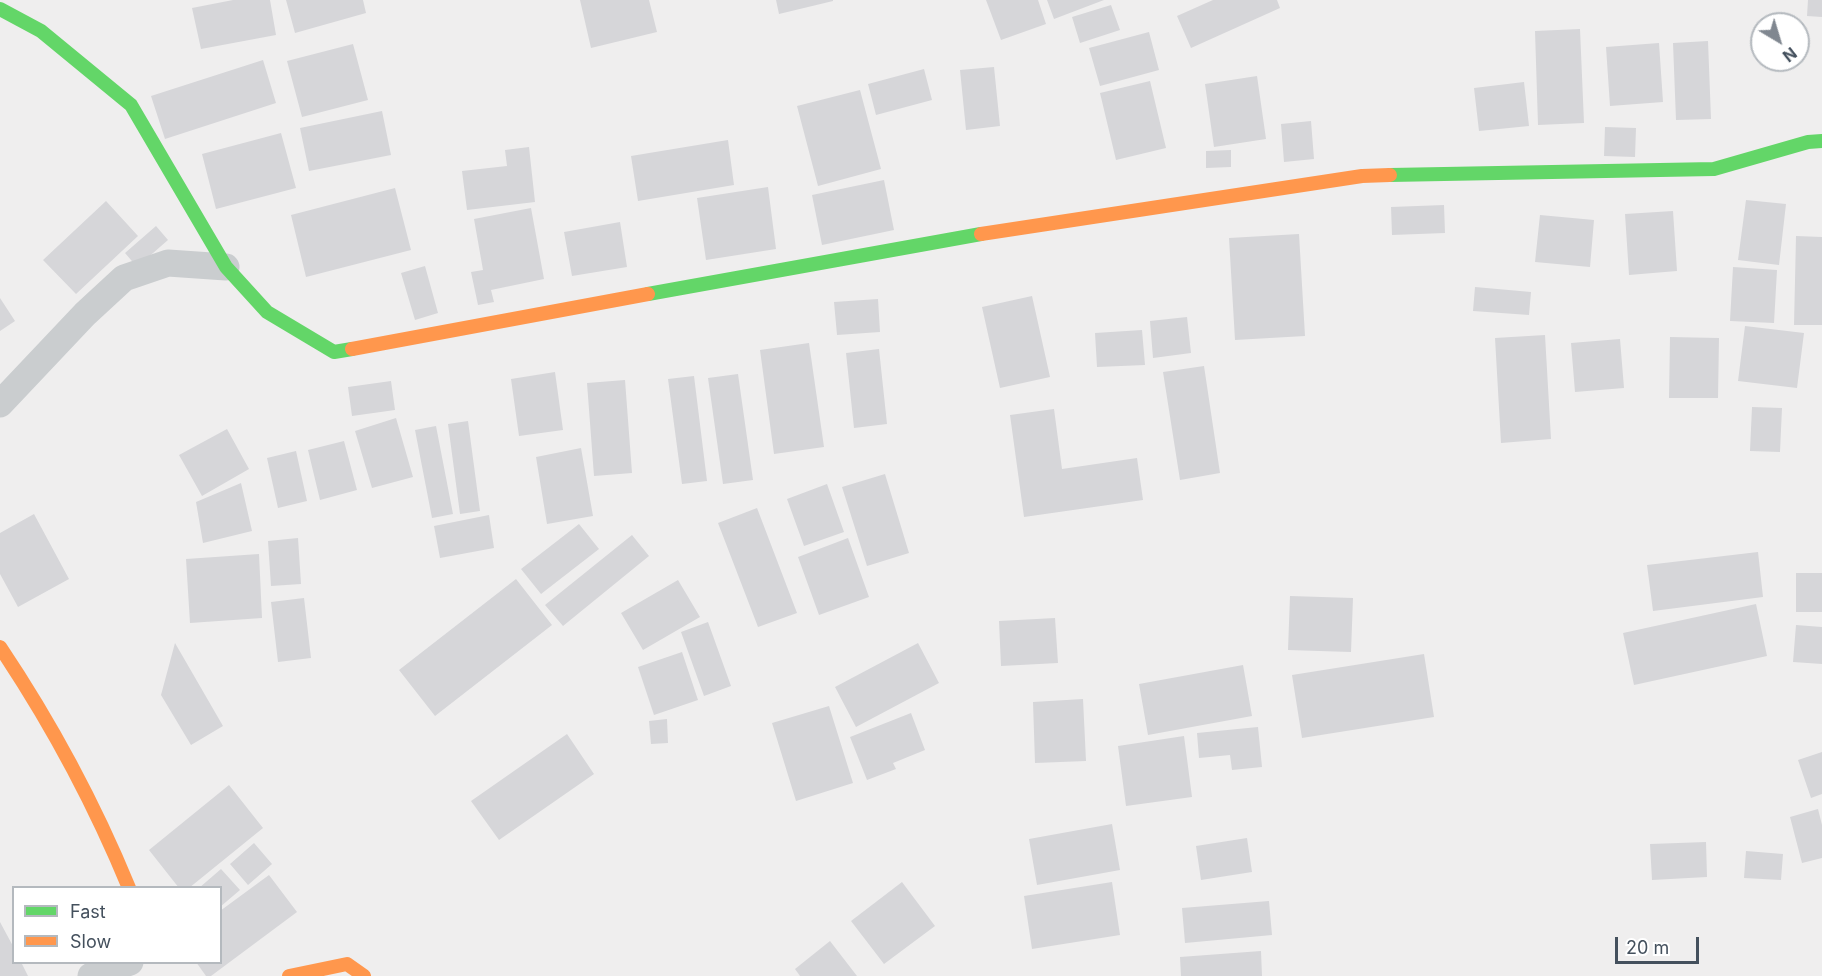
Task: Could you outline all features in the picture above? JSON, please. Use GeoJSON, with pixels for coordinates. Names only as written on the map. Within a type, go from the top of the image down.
{"type":"FeatureCollection","features":[{"type":"Feature","properties":{"kind":"street"},"geometry":{"type":"LineString","coordinates":[[0,9],[41,31],[131,105],[226,267],[267,312],[334,352],[940,240],[1362,176],[1714,169],[1808,142],[1822,141]]}},
{"type":"Feature","properties":{"kind":"street"},"geometry":{"type":"LineString","coordinates":[[0,404],[85,314],[124,278],[168,263],[226,267]]}},
{"type":"Feature","properties":{"kind":"street"},"geometry":{"type":"LineString","coordinates":[[0,647],[29,690],[110,837],[128,886]]}},
{"type":"Feature","properties":{"kind":"street"},"geometry":{"type":"LineString","coordinates":[[91,976],[127,964]]}},
{"type":"Feature","properties":{"kind":"street"},"geometry":{"type":"LineString","coordinates":[[289,976],[347,964],[364,976]]}},
{"type":"Feature","properties":{"kind":"building"},"geometry":{"type":"Polygon","coordinates":[[[233,0],[270,0],[276,35],[201,49],[192,8],[233,0]]]}},
{"type":"Feature","properties":{"kind":"building"},"geometry":{"type":"Polygon","coordinates":[[[286,0],[363,0],[366,13],[295,33],[286,0]]]}},
{"type":"Feature","properties":{"kind":"building"},"geometry":{"type":"Polygon","coordinates":[[[580,0],[649,0],[657,32],[591,48],[580,0]]]}},
{"type":"Feature","properties":{"kind":"building"},"geometry":{"type":"Polygon","coordinates":[[[776,0],[833,0],[833,1],[779,14],[776,0]]]}},
{"type":"Feature","properties":{"kind":"building"},"geometry":{"type":"Polygon","coordinates":[[[986,0],[1038,0],[1046,24],[1001,40],[986,0]]]}},
{"type":"Feature","properties":{"kind":"building"},"geometry":{"type":"Polygon","coordinates":[[[1047,0],[1104,0],[1054,19],[1047,0]]]}},
{"type":"Feature","properties":{"kind":"building"},"geometry":{"type":"Polygon","coordinates":[[[1213,0],[1277,0],[1280,8],[1191,48],[1177,16],[1213,0]]]}},
{"type":"Feature","properties":{"kind":"building"},"geometry":{"type":"Polygon","coordinates":[[[1808,0],[1822,0],[1822,17],[1810,16],[1810,12],[1807,12],[1808,0]]]}},
{"type":"Feature","properties":{"kind":"building"},"geometry":{"type":"Polygon","coordinates":[[[1111,5],[1120,30],[1080,43],[1072,17],[1111,5]]]}},
{"type":"Feature","properties":{"kind":"building"},"geometry":{"type":"Polygon","coordinates":[[[1580,29],[1584,123],[1538,125],[1535,31],[1580,29]]]}},
{"type":"Feature","properties":{"kind":"building"},"geometry":{"type":"Polygon","coordinates":[[[1149,32],[1159,70],[1100,86],[1089,48],[1149,32]]]}},
{"type":"Feature","properties":{"kind":"building"},"geometry":{"type":"Polygon","coordinates":[[[1708,41],[1711,119],[1676,120],[1673,43],[1708,41]]]}},
{"type":"Feature","properties":{"kind":"building"},"geometry":{"type":"Polygon","coordinates":[[[1659,43],[1663,102],[1610,106],[1606,47],[1659,43]]]}},
{"type":"Feature","properties":{"kind":"building"},"geometry":{"type":"Polygon","coordinates":[[[353,44],[368,100],[302,117],[287,61],[353,44]]]}},
{"type":"Feature","properties":{"kind":"building"},"geometry":{"type":"Polygon","coordinates":[[[263,60],[276,103],[165,139],[151,96],[263,60]]]}},
{"type":"Feature","properties":{"kind":"building"},"geometry":{"type":"Polygon","coordinates":[[[994,67],[1000,126],[966,130],[960,70],[994,67]]]}},
{"type":"Feature","properties":{"kind":"building"},"geometry":{"type":"Polygon","coordinates":[[[924,69],[932,100],[876,115],[868,84],[924,69]]]}},
{"type":"Feature","properties":{"kind":"building"},"geometry":{"type":"Polygon","coordinates":[[[1257,76],[1266,139],[1214,147],[1205,84],[1257,76]]]}},
{"type":"Feature","properties":{"kind":"building"},"geometry":{"type":"Polygon","coordinates":[[[1150,81],[1166,148],[1116,160],[1100,93],[1150,81]]]}},
{"type":"Feature","properties":{"kind":"building"},"geometry":{"type":"Polygon","coordinates":[[[1524,82],[1529,126],[1479,131],[1474,88],[1524,82]]]}},
{"type":"Feature","properties":{"kind":"building"},"geometry":{"type":"Polygon","coordinates":[[[860,90],[881,169],[818,186],[797,106],[860,90]]]}},
{"type":"Feature","properties":{"kind":"building"},"geometry":{"type":"Polygon","coordinates":[[[382,111],[391,155],[309,171],[300,128],[382,111]]]}},
{"type":"Feature","properties":{"kind":"building"},"geometry":{"type":"Polygon","coordinates":[[[1311,121],[1314,159],[1284,162],[1281,124],[1311,121]]]}},
{"type":"Feature","properties":{"kind":"building"},"geometry":{"type":"Polygon","coordinates":[[[1605,127],[1636,128],[1635,157],[1604,156],[1605,127]]]}},
{"type":"Feature","properties":{"kind":"building"},"geometry":{"type":"Polygon","coordinates":[[[281,133],[296,188],[216,209],[202,154],[281,133]]]}},
{"type":"Feature","properties":{"kind":"building"},"geometry":{"type":"Polygon","coordinates":[[[728,140],[734,185],[638,201],[631,156],[728,140]]]}},
{"type":"Feature","properties":{"kind":"building"},"geometry":{"type":"Polygon","coordinates":[[[529,147],[535,202],[467,210],[462,171],[507,166],[505,150],[529,147]]]}},
{"type":"Feature","properties":{"kind":"building"},"geometry":{"type":"Polygon","coordinates":[[[1231,150],[1231,167],[1206,168],[1206,151],[1231,150]]]}},
{"type":"Feature","properties":{"kind":"building"},"geometry":{"type":"Polygon","coordinates":[[[884,180],[894,230],[822,245],[812,195],[884,180]]]}},
{"type":"Feature","properties":{"kind":"building"},"geometry":{"type":"Polygon","coordinates":[[[768,187],[776,249],[706,260],[697,198],[768,187]]]}},
{"type":"Feature","properties":{"kind":"building"},"geometry":{"type":"Polygon","coordinates":[[[395,188],[411,250],[306,277],[291,215],[395,188]]]}},
{"type":"Feature","properties":{"kind":"building"},"geometry":{"type":"Polygon","coordinates":[[[1746,200],[1786,204],[1779,265],[1738,260],[1746,200]]]}},
{"type":"Feature","properties":{"kind":"building"},"geometry":{"type":"Polygon","coordinates":[[[106,201],[138,236],[76,294],[43,260],[106,201]]]}},
{"type":"Feature","properties":{"kind":"building"},"geometry":{"type":"Polygon","coordinates":[[[1444,205],[1445,233],[1392,235],[1391,207],[1444,205]]]}},
{"type":"Feature","properties":{"kind":"building"},"geometry":{"type":"Polygon","coordinates":[[[531,208],[544,279],[491,290],[494,302],[478,305],[471,272],[483,270],[474,219],[531,208]]]}},
{"type":"Feature","properties":{"kind":"building"},"geometry":{"type":"Polygon","coordinates":[[[1673,211],[1677,271],[1629,275],[1625,214],[1673,211]]]}},
{"type":"Feature","properties":{"kind":"building"},"geometry":{"type":"Polygon","coordinates":[[[1540,215],[1594,220],[1590,267],[1535,262],[1540,215]]]}},
{"type":"Feature","properties":{"kind":"building"},"geometry":{"type":"Polygon","coordinates":[[[620,222],[627,267],[572,276],[564,232],[620,222]]]}},
{"type":"Feature","properties":{"kind":"building"},"geometry":{"type":"Polygon","coordinates":[[[156,226],[168,240],[137,267],[125,253],[156,226]]]}},
{"type":"Feature","properties":{"kind":"building"},"geometry":{"type":"Polygon","coordinates":[[[1299,234],[1305,336],[1235,340],[1229,238],[1299,234]]]}},
{"type":"Feature","properties":{"kind":"building"},"geometry":{"type":"Polygon","coordinates":[[[1796,236],[1822,237],[1822,325],[1794,325],[1796,236]]]}},
{"type":"Feature","properties":{"kind":"building"},"geometry":{"type":"Polygon","coordinates":[[[425,266],[438,313],[415,320],[401,273],[425,266]]]}},
{"type":"Feature","properties":{"kind":"building"},"geometry":{"type":"Polygon","coordinates":[[[1733,267],[1777,270],[1774,323],[1730,321],[1733,267]]]}},
{"type":"Feature","properties":{"kind":"building"},"geometry":{"type":"Polygon","coordinates":[[[1475,287],[1531,292],[1529,315],[1473,311],[1475,287]]]}},
{"type":"Feature","properties":{"kind":"building"},"geometry":{"type":"Polygon","coordinates":[[[1032,296],[1050,377],[1000,388],[982,307],[1032,296]]]}},
{"type":"Feature","properties":{"kind":"building"},"geometry":{"type":"Polygon","coordinates":[[[0,298],[15,321],[0,331],[0,298]]]}},
{"type":"Feature","properties":{"kind":"building"},"geometry":{"type":"Polygon","coordinates":[[[878,299],[880,332],[837,335],[834,302],[878,299]]]}},
{"type":"Feature","properties":{"kind":"building"},"geometry":{"type":"Polygon","coordinates":[[[1187,317],[1191,353],[1153,358],[1150,321],[1187,317]]]}},
{"type":"Feature","properties":{"kind":"building"},"geometry":{"type":"Polygon","coordinates":[[[1745,326],[1804,333],[1797,388],[1738,381],[1745,326]]]}},
{"type":"Feature","properties":{"kind":"building"},"geometry":{"type":"Polygon","coordinates":[[[1142,330],[1145,365],[1097,367],[1095,333],[1142,330]]]}},
{"type":"Feature","properties":{"kind":"building"},"geometry":{"type":"Polygon","coordinates":[[[1545,335],[1551,439],[1501,443],[1495,338],[1545,335]]]}},
{"type":"Feature","properties":{"kind":"building"},"geometry":{"type":"Polygon","coordinates":[[[1670,337],[1719,338],[1718,398],[1669,398],[1670,337]]]}},
{"type":"Feature","properties":{"kind":"building"},"geometry":{"type":"Polygon","coordinates":[[[1620,339],[1624,388],[1575,392],[1571,343],[1620,339]]]}},
{"type":"Feature","properties":{"kind":"building"},"geometry":{"type":"Polygon","coordinates":[[[809,343],[824,447],[774,454],[760,350],[809,343]]]}},
{"type":"Feature","properties":{"kind":"building"},"geometry":{"type":"Polygon","coordinates":[[[879,349],[887,424],[854,428],[846,353],[879,349]]]}},
{"type":"Feature","properties":{"kind":"building"},"geometry":{"type":"Polygon","coordinates":[[[1204,366],[1220,473],[1180,480],[1163,372],[1204,366]]]}},
{"type":"Feature","properties":{"kind":"building"},"geometry":{"type":"Polygon","coordinates":[[[555,372],[563,430],[519,436],[511,379],[555,372]]]}},
{"type":"Feature","properties":{"kind":"building"},"geometry":{"type":"Polygon","coordinates":[[[738,374],[753,480],[723,484],[708,378],[738,374]]]}},
{"type":"Feature","properties":{"kind":"building"},"geometry":{"type":"Polygon","coordinates":[[[694,376],[707,481],[682,484],[668,379],[694,376]]]}},
{"type":"Feature","properties":{"kind":"building"},"geometry":{"type":"Polygon","coordinates":[[[625,380],[632,473],[594,476],[587,383],[625,380]]]}},
{"type":"Feature","properties":{"kind":"building"},"geometry":{"type":"Polygon","coordinates":[[[391,381],[395,410],[352,416],[348,387],[391,381]]]}},
{"type":"Feature","properties":{"kind":"building"},"geometry":{"type":"Polygon","coordinates":[[[1752,407],[1782,408],[1780,452],[1750,451],[1752,407]]]}},
{"type":"Feature","properties":{"kind":"building"},"geometry":{"type":"Polygon","coordinates":[[[1054,409],[1062,469],[1137,458],[1143,500],[1024,517],[1010,415],[1054,409]]]}},
{"type":"Feature","properties":{"kind":"building"},"geometry":{"type":"Polygon","coordinates":[[[396,418],[413,477],[372,488],[355,431],[396,418]]]}},
{"type":"Feature","properties":{"kind":"building"},"geometry":{"type":"Polygon","coordinates":[[[468,421],[480,511],[460,514],[448,424],[468,421]]]}},
{"type":"Feature","properties":{"kind":"building"},"geometry":{"type":"Polygon","coordinates":[[[436,426],[453,514],[432,518],[415,430],[436,426]]]}},
{"type":"Feature","properties":{"kind":"building"},"geometry":{"type":"Polygon","coordinates":[[[227,429],[249,469],[202,496],[179,455],[227,429]]]}},
{"type":"Feature","properties":{"kind":"building"},"geometry":{"type":"Polygon","coordinates":[[[344,441],[357,490],[320,500],[308,450],[344,441]]]}},
{"type":"Feature","properties":{"kind":"building"},"geometry":{"type":"Polygon","coordinates":[[[581,448],[593,516],[547,524],[536,457],[581,448]]]}},
{"type":"Feature","properties":{"kind":"building"},"geometry":{"type":"Polygon","coordinates":[[[296,451],[307,501],[278,508],[267,458],[296,451]]]}},
{"type":"Feature","properties":{"kind":"building"},"geometry":{"type":"Polygon","coordinates":[[[885,474],[909,553],[867,566],[842,487],[885,474]]]}},
{"type":"Feature","properties":{"kind":"building"},"geometry":{"type":"Polygon","coordinates":[[[241,483],[252,531],[203,543],[196,502],[241,483]]]}},
{"type":"Feature","properties":{"kind":"building"},"geometry":{"type":"Polygon","coordinates":[[[827,484],[844,532],[804,546],[787,499],[827,484]]]}},
{"type":"Feature","properties":{"kind":"building"},"geometry":{"type":"Polygon","coordinates":[[[757,508],[797,613],[758,627],[718,523],[757,508]]]}},
{"type":"Feature","properties":{"kind":"building"},"geometry":{"type":"Polygon","coordinates":[[[34,514],[69,579],[18,607],[0,574],[0,533],[34,514]]]}},
{"type":"Feature","properties":{"kind":"building"},"geometry":{"type":"Polygon","coordinates":[[[489,515],[494,548],[440,558],[434,526],[489,515]]]}},
{"type":"Feature","properties":{"kind":"building"},"geometry":{"type":"Polygon","coordinates":[[[579,524],[599,549],[541,594],[521,569],[579,524]]]}},
{"type":"Feature","properties":{"kind":"building"},"geometry":{"type":"Polygon","coordinates":[[[632,535],[649,556],[563,626],[545,605],[632,535]]]}},
{"type":"Feature","properties":{"kind":"building"},"geometry":{"type":"Polygon","coordinates":[[[298,538],[301,584],[271,586],[268,541],[298,538]]]}},
{"type":"Feature","properties":{"kind":"building"},"geometry":{"type":"Polygon","coordinates":[[[848,538],[869,597],[819,615],[798,557],[848,538]]]}},
{"type":"Feature","properties":{"kind":"building"},"geometry":{"type":"Polygon","coordinates":[[[1758,552],[1763,597],[1653,611],[1647,565],[1758,552]]]}},
{"type":"Feature","properties":{"kind":"building"},"geometry":{"type":"Polygon","coordinates":[[[259,554],[262,618],[190,623],[186,559],[259,554]]]}},
{"type":"Feature","properties":{"kind":"building"},"geometry":{"type":"Polygon","coordinates":[[[1796,573],[1822,573],[1822,612],[1796,612],[1796,573]]]}},
{"type":"Feature","properties":{"kind":"building"},"geometry":{"type":"Polygon","coordinates":[[[516,579],[552,625],[435,716],[399,670],[516,579]]]}},
{"type":"Feature","properties":{"kind":"building"},"geometry":{"type":"Polygon","coordinates":[[[678,580],[700,617],[643,650],[621,613],[678,580]]]}},
{"type":"Feature","properties":{"kind":"building"},"geometry":{"type":"Polygon","coordinates":[[[1290,596],[1353,598],[1351,652],[1288,650],[1290,596]]]}},
{"type":"Feature","properties":{"kind":"building"},"geometry":{"type":"Polygon","coordinates":[[[304,598],[311,658],[278,662],[271,602],[304,598]]]}},
{"type":"Feature","properties":{"kind":"building"},"geometry":{"type":"Polygon","coordinates":[[[1756,604],[1767,656],[1634,685],[1623,633],[1756,604]]]}},
{"type":"Feature","properties":{"kind":"building"},"geometry":{"type":"Polygon","coordinates":[[[1055,618],[1058,663],[1001,666],[999,621],[1055,618]]]}},
{"type":"Feature","properties":{"kind":"building"},"geometry":{"type":"Polygon","coordinates":[[[708,622],[731,686],[704,696],[681,632],[708,622]]]}},
{"type":"Feature","properties":{"kind":"building"},"geometry":{"type":"Polygon","coordinates":[[[1796,625],[1822,627],[1822,664],[1793,662],[1796,625]]]}},
{"type":"Feature","properties":{"kind":"building"},"geometry":{"type":"Polygon","coordinates":[[[175,643],[223,726],[191,745],[161,695],[175,643]]]}},
{"type":"Feature","properties":{"kind":"building"},"geometry":{"type":"Polygon","coordinates":[[[918,643],[939,683],[856,727],[835,687],[918,643]]]}},
{"type":"Feature","properties":{"kind":"building"},"geometry":{"type":"Polygon","coordinates":[[[682,652],[698,700],[654,715],[638,667],[682,652]]]}},
{"type":"Feature","properties":{"kind":"building"},"geometry":{"type":"Polygon","coordinates":[[[1424,654],[1434,717],[1302,738],[1292,675],[1424,654]]]}},
{"type":"Feature","properties":{"kind":"building"},"geometry":{"type":"Polygon","coordinates":[[[1243,665],[1252,716],[1148,735],[1139,684],[1243,665]]]}},
{"type":"Feature","properties":{"kind":"building"},"geometry":{"type":"Polygon","coordinates":[[[1083,699],[1086,761],[1035,763],[1033,702],[1083,699]]]}},
{"type":"Feature","properties":{"kind":"building"},"geometry":{"type":"Polygon","coordinates":[[[829,706],[853,783],[796,801],[772,723],[829,706]]]}},
{"type":"Feature","properties":{"kind":"building"},"geometry":{"type":"Polygon","coordinates":[[[911,713],[925,750],[893,763],[896,769],[867,780],[850,737],[911,713]]]}},
{"type":"Feature","properties":{"kind":"building"},"geometry":{"type":"Polygon","coordinates":[[[667,719],[668,743],[651,744],[649,721],[667,719]]]}},
{"type":"Feature","properties":{"kind":"building"},"geometry":{"type":"Polygon","coordinates":[[[1258,727],[1262,767],[1232,770],[1230,755],[1199,758],[1197,733],[1258,727]]]}},
{"type":"Feature","properties":{"kind":"building"},"geometry":{"type":"Polygon","coordinates":[[[567,734],[594,774],[499,840],[471,801],[567,734]]]}},
{"type":"Feature","properties":{"kind":"building"},"geometry":{"type":"Polygon","coordinates":[[[1184,736],[1192,797],[1126,806],[1118,746],[1184,736]]]}},
{"type":"Feature","properties":{"kind":"building"},"geometry":{"type":"Polygon","coordinates":[[[1822,752],[1822,794],[1811,798],[1798,760],[1822,752]]]}},
{"type":"Feature","properties":{"kind":"building"},"geometry":{"type":"Polygon","coordinates":[[[229,785],[263,828],[191,886],[177,886],[149,850],[229,785]]]}},
{"type":"Feature","properties":{"kind":"building"},"geometry":{"type":"Polygon","coordinates":[[[1818,809],[1822,825],[1822,858],[1802,863],[1790,817],[1818,809]]]}},
{"type":"Feature","properties":{"kind":"building"},"geometry":{"type":"Polygon","coordinates":[[[1112,824],[1120,870],[1037,885],[1029,839],[1112,824]]]}},
{"type":"Feature","properties":{"kind":"building"},"geometry":{"type":"Polygon","coordinates":[[[1247,838],[1252,872],[1201,880],[1196,846],[1247,838]]]}},
{"type":"Feature","properties":{"kind":"building"},"geometry":{"type":"Polygon","coordinates":[[[1706,842],[1707,877],[1652,880],[1650,844],[1706,842]]]}},
{"type":"Feature","properties":{"kind":"building"},"geometry":{"type":"Polygon","coordinates":[[[254,843],[272,864],[248,885],[230,864],[254,843]]]}},
{"type":"Feature","properties":{"kind":"building"},"geometry":{"type":"Polygon","coordinates":[[[1746,851],[1783,854],[1781,880],[1744,878],[1746,851]]]}},
{"type":"Feature","properties":{"kind":"building"},"geometry":{"type":"Polygon","coordinates":[[[221,869],[240,890],[222,905],[222,886],[201,886],[221,869]]]}},
{"type":"Feature","properties":{"kind":"building"},"geometry":{"type":"Polygon","coordinates":[[[269,875],[297,912],[211,976],[206,976],[197,964],[222,964],[222,910],[269,875]]]}},
{"type":"Feature","properties":{"kind":"building"},"geometry":{"type":"Polygon","coordinates":[[[902,882],[935,926],[884,964],[851,921],[902,882]]]}},
{"type":"Feature","properties":{"kind":"building"},"geometry":{"type":"Polygon","coordinates":[[[1112,882],[1120,935],[1032,949],[1024,896],[1112,882]]]}},
{"type":"Feature","properties":{"kind":"building"},"geometry":{"type":"Polygon","coordinates":[[[1269,901],[1272,935],[1185,943],[1182,908],[1269,901]]]}},
{"type":"Feature","properties":{"kind":"building"},"geometry":{"type":"Polygon","coordinates":[[[0,922],[12,944],[12,964],[22,964],[28,976],[0,976],[0,922]]]}},
{"type":"Feature","properties":{"kind":"building"},"geometry":{"type":"Polygon","coordinates":[[[830,941],[857,976],[800,976],[795,969],[830,941]]]}},
{"type":"Feature","properties":{"kind":"building"},"geometry":{"type":"Polygon","coordinates":[[[1261,951],[1262,976],[1181,976],[1180,957],[1261,951]]]}},
{"type":"Feature","properties":{"kind":"traffic: fast"},"geometry":{"type":"LineString","coordinates":[[0,9],[41,31],[131,105],[226,267],[267,312],[334,352],[352,349]]}},
{"type":"Feature","properties":{"kind":"traffic: fast"},"geometry":{"type":"LineString","coordinates":[[1390,175],[1714,169],[1808,142],[1822,141]]}},
{"type":"Feature","properties":{"kind":"traffic: fast"},"geometry":{"type":"LineString","coordinates":[[648,294],[981,234]]}},
{"type":"Feature","properties":{"kind":"traffic: slow"},"geometry":{"type":"LineString","coordinates":[[981,234],[1362,176],[1390,175]]}},
{"type":"Feature","properties":{"kind":"traffic: slow"},"geometry":{"type":"LineString","coordinates":[[352,349],[648,294]]}},
{"type":"Feature","properties":{"kind":"traffic: slow"},"geometry":{"type":"LineString","coordinates":[[0,647],[37,705],[70,764],[128,886]]}},
{"type":"Feature","properties":{"kind":"traffic: slow"},"geometry":{"type":"LineString","coordinates":[[289,976],[347,964],[364,976]]}}]}
